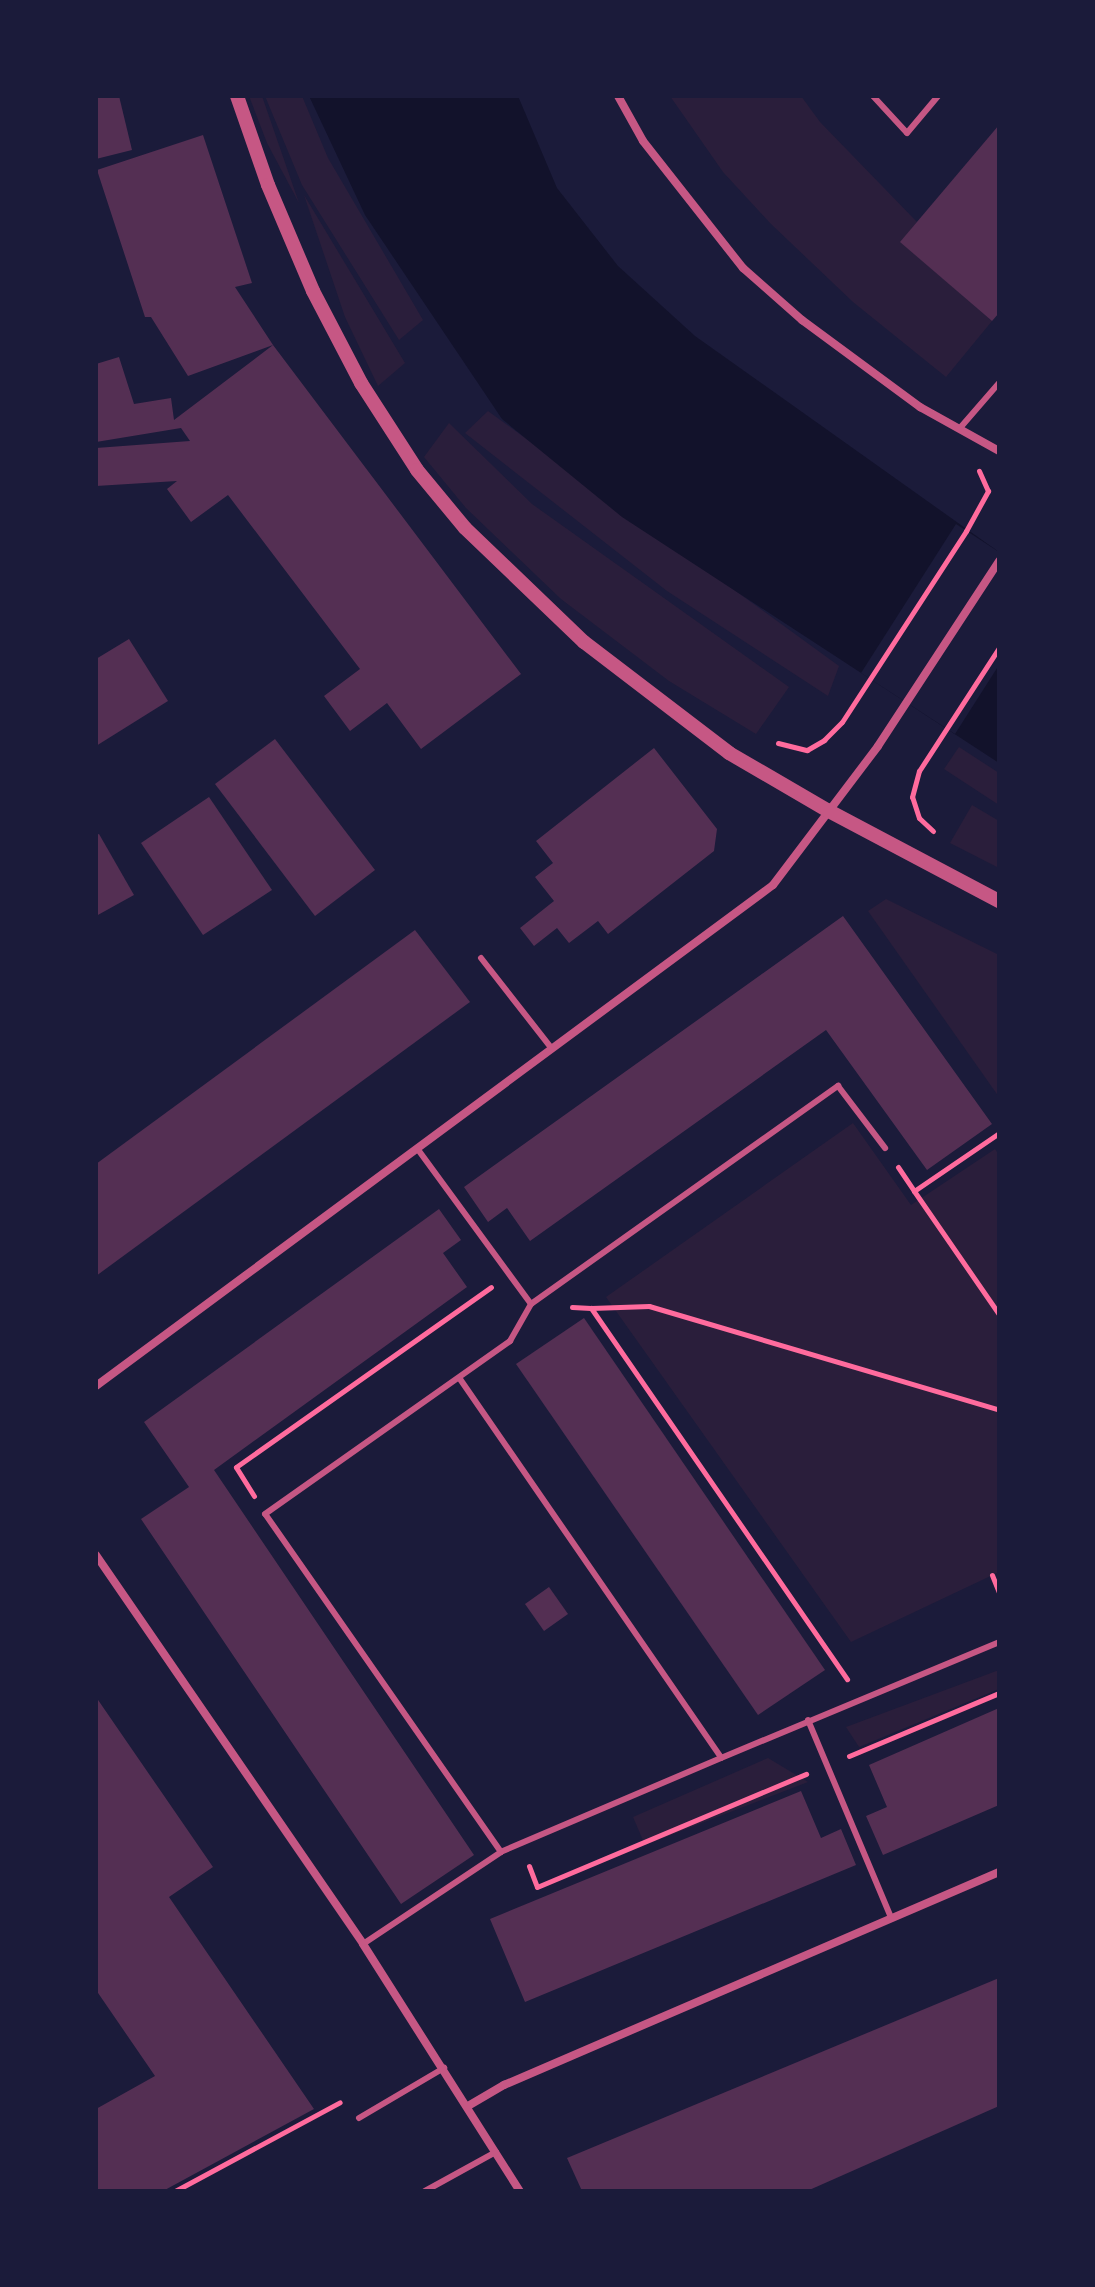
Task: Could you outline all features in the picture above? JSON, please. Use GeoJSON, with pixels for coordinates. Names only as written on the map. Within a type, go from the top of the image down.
{"type":"FeatureCollection","features":[{"type":"Feature","properties":{"kind":"street"},"geometry":{"type":"LineString","coordinates":[[237,96],[268,185],[307,278],[361,383],[417,470],[465,528],[584,642],[729,753],[827,810],[999,901]]}},
{"type":"Feature","properties":{"kind":"street"},"geometry":{"type":"LineString","coordinates":[[618,96],[643,141],[743,268],[802,320],[920,407],[999,451]]}},
{"type":"Feature","properties":{"kind":"street"},"geometry":{"type":"LineString","coordinates":[[96,1386],[773,885],[878,746],[999,561]]}},
{"type":"Feature","properties":{"kind":"street"},"geometry":{"type":"LineString","coordinates":[[96,1555],[363,1944],[520,2191]]}},
{"type":"Feature","properties":{"kind":"street"},"geometry":{"type":"LineString","coordinates":[[468,2106],[504,2085],[999,1872]]}},
{"type":"Feature","properties":{"kind":"lane"},"geometry":{"type":"LineString","coordinates":[[873,96],[907,133],[938,96]]}},
{"type":"Feature","properties":{"kind":"lane"},"geometry":{"type":"LineString","coordinates":[[960,428],[999,383]]}},
{"type":"Feature","properties":{"kind":"lane"},"geometry":{"type":"LineString","coordinates":[[481,958],[552,1049]]}},
{"type":"Feature","properties":{"kind":"lane"},"geometry":{"type":"LineString","coordinates":[[501,1852],[265,1514],[510,1341],[531,1304],[838,1086],[885,1148]]}},
{"type":"Feature","properties":{"kind":"lane"},"geometry":{"type":"LineString","coordinates":[[417,1148],[531,1304]]}},
{"type":"Feature","properties":{"kind":"lane"},"geometry":{"type":"LineString","coordinates":[[460,1379],[721,1758]]}},
{"type":"Feature","properties":{"kind":"lane"},"geometry":{"type":"LineString","coordinates":[[363,1944],[501,1852],[999,1642]]}},
{"type":"Feature","properties":{"kind":"lane"},"geometry":{"type":"LineString","coordinates":[[808,1720],[891,1917]]}},
{"type":"Feature","properties":{"kind":"lane"},"geometry":{"type":"LineString","coordinates":[[359,2118],[444,2068]]}},
{"type":"Feature","properties":{"kind":"lane"},"geometry":{"type":"LineString","coordinates":[[425,2191],[496,2152]]}},
{"type":"Feature","properties":{"kind":"path"},"geometry":{"type":"LineString","coordinates":[[778,743],[807,750],[824,740],[842,722],[871,680],[988,491],[979,470],[967,462]]}},
{"type":"Feature","properties":{"kind":"path"},"geometry":{"type":"LineString","coordinates":[[935,833],[919,818],[912,797],[919,771],[999,648]]}},
{"type":"Feature","properties":{"kind":"path"},"geometry":{"type":"LineString","coordinates":[[914,1191],[999,1133]]}},
{"type":"Feature","properties":{"kind":"path"},"geometry":{"type":"LineString","coordinates":[[885,1148],[999,1314]]}},
{"type":"Feature","properties":{"kind":"path"},"geometry":{"type":"LineString","coordinates":[[265,1514],[236,1467],[509,1274]]}},
{"type":"Feature","properties":{"kind":"path"},"geometry":{"type":"LineString","coordinates":[[531,1304],[591,1308],[649,1306],[999,1410]]}},
{"type":"Feature","properties":{"kind":"path"},"geometry":{"type":"LineString","coordinates":[[591,1308],[860,1699]]}},
{"type":"Feature","properties":{"kind":"path"},"geometry":{"type":"LineString","coordinates":[[992,1575],[999,1592]]}},
{"type":"Feature","properties":{"kind":"path"},"geometry":{"type":"LineString","coordinates":[[520,1845],[537,1887],[999,1693]]}},
{"type":"Feature","properties":{"kind":"path"},"geometry":{"type":"LineString","coordinates":[[175,2191],[354,2095]]}},
{"type":"Feature","properties":{"kind":"shaded area"},"geometry":{"type":"Polygon","coordinates":[[[249,96],[262,96],[299,203],[267,143],[249,96]]]}},
{"type":"Feature","properties":{"kind":"shaded area"},"geometry":{"type":"Polygon","coordinates":[[[265,96],[302,96],[328,158],[423,320],[399,340],[302,185],[265,96]]]}},
{"type":"Feature","properties":{"kind":"shaded area"},"geometry":{"type":"Polygon","coordinates":[[[309,96],[518,96],[557,188],[618,266],[695,336],[999,552],[999,763],[622,517],[502,419],[365,215],[309,96]]]}},
{"type":"Feature","properties":{"kind":"shaded area"},"geometry":{"type":"Polygon","coordinates":[[[670,96],[801,96],[820,122],[917,222],[901,242],[992,321],[946,377],[853,302],[770,223],[723,172],[670,96]]]}},
{"type":"Feature","properties":{"kind":"shaded area"},"geometry":{"type":"Polygon","coordinates":[[[304,195],[405,363],[378,386],[345,317],[304,195]]]}},
{"type":"Feature","properties":{"kind":"shaded area"},"geometry":{"type":"Polygon","coordinates":[[[488,411],[839,666],[828,696],[667,591],[465,433],[488,411]]]}},
{"type":"Feature","properties":{"kind":"shaded area"},"geometry":{"type":"Polygon","coordinates":[[[449,423],[532,504],[789,687],[756,734],[669,681],[561,599],[466,508],[424,457],[449,423]]]}},
{"type":"Feature","properties":{"kind":"shaded area"},"geometry":{"type":"Polygon","coordinates":[[[959,747],[999,773],[999,805],[944,769],[959,747]]]}},
{"type":"Feature","properties":{"kind":"shaded area"},"geometry":{"type":"Polygon","coordinates":[[[972,805],[999,821],[999,868],[950,843],[972,805]]]}},
{"type":"Feature","properties":{"kind":"shaded area"},"geometry":{"type":"Polygon","coordinates":[[[886,899],[999,955],[999,1097],[868,911],[886,899]]]}},
{"type":"Feature","properties":{"kind":"shaded area"},"geometry":{"type":"Polygon","coordinates":[[[853,1123],[911,1205],[995,1149],[999,1155],[999,1572],[851,1642],[606,1297],[853,1123]]]}},
{"type":"Feature","properties":{"kind":"shaded area"},"geometry":{"type":"Polygon","coordinates":[[[999,1670],[999,1689],[859,1747],[846,1727],[999,1670]]]}},
{"type":"Feature","properties":{"kind":"shaded area"},"geometry":{"type":"Polygon","coordinates":[[[768,1758],[808,1782],[645,1845],[633,1817],[768,1758]]]}},
{"type":"Feature","properties":{"kind":"pier"},"geometry":{"type":"Polygon","coordinates":[[[956,524],[999,552],[999,665],[955,734],[861,673],[956,524]]]}},
{"type":"Feature","properties":{"kind":"building"},"geometry":{"type":"Polygon","coordinates":[[[96,96],[119,96],[132,150],[96,159],[96,96]]]}},
{"type":"Feature","properties":{"kind":"building"},"geometry":{"type":"Polygon","coordinates":[[[999,125],[999,313],[992,321],[900,242],[999,125]]]}},
{"type":"Feature","properties":{"kind":"building"},"geometry":{"type":"Polygon","coordinates":[[[203,135],[252,283],[235,287],[273,345],[188,376],[151,317],[145,317],[97,170],[203,135]]]}},
{"type":"Feature","properties":{"kind":"building"},"geometry":{"type":"Polygon","coordinates":[[[273,345],[521,674],[421,749],[387,703],[350,731],[324,696],[360,669],[228,495],[191,522],[167,489],[177,481],[96,486],[96,448],[190,441],[181,428],[96,442],[96,364],[119,357],[134,404],[171,398],[174,420],[273,345]]]}},
{"type":"Feature","properties":{"kind":"building"},"geometry":{"type":"Polygon","coordinates":[[[129,639],[168,701],[96,746],[96,659],[129,639]]]}},
{"type":"Feature","properties":{"kind":"building"},"geometry":{"type":"Polygon","coordinates":[[[275,739],[375,870],[315,916],[215,784],[275,739]]]}},
{"type":"Feature","properties":{"kind":"building"},"geometry":{"type":"Polygon","coordinates":[[[654,748],[717,829],[714,851],[608,934],[598,921],[569,943],[557,928],[534,946],[520,928],[554,901],[535,877],[553,863],[536,841],[654,748]]]}},
{"type":"Feature","properties":{"kind":"building"},"geometry":{"type":"Polygon","coordinates":[[[209,797],[272,890],[203,935],[141,843],[209,797]]]}},
{"type":"Feature","properties":{"kind":"building"},"geometry":{"type":"Polygon","coordinates":[[[99,834],[134,895],[96,916],[96,835],[99,834]]]}},
{"type":"Feature","properties":{"kind":"building"},"geometry":{"type":"Polygon","coordinates":[[[843,916],[992,1124],[927,1170],[826,1030],[530,1241],[507,1208],[488,1222],[464,1187],[843,916]]]}},
{"type":"Feature","properties":{"kind":"building"},"geometry":{"type":"Polygon","coordinates":[[[415,930],[470,1002],[96,1276],[96,1164],[415,930]]]}},
{"type":"Feature","properties":{"kind":"building"},"geometry":{"type":"Polygon","coordinates":[[[439,1209],[461,1240],[443,1253],[467,1287],[214,1470],[474,1855],[401,1904],[141,1519],[189,1487],[144,1422],[439,1209]]]}},
{"type":"Feature","properties":{"kind":"building"},"geometry":{"type":"Polygon","coordinates":[[[584,1318],[825,1670],[758,1715],[516,1364],[584,1318]]]}},
{"type":"Feature","properties":{"kind":"building"},"geometry":{"type":"Polygon","coordinates":[[[549,1587],[568,1614],[544,1631],[525,1604],[549,1587]]]}},
{"type":"Feature","properties":{"kind":"building"},"geometry":{"type":"Polygon","coordinates":[[[96,1697],[213,1867],[169,1897],[314,2109],[163,2191],[96,2191],[96,2109],[155,2076],[96,1990],[96,1697]]]}},
{"type":"Feature","properties":{"kind":"building"},"geometry":{"type":"Polygon","coordinates":[[[999,1708],[999,1805],[883,1855],[866,1816],[887,1807],[869,1765],[999,1708]]]}},
{"type":"Feature","properties":{"kind":"building"},"geometry":{"type":"Polygon","coordinates":[[[801,1791],[821,1838],[841,1829],[856,1865],[525,2002],[490,1919],[801,1791]]]}},
{"type":"Feature","properties":{"kind":"building"},"geometry":{"type":"Polygon","coordinates":[[[999,1978],[999,2106],[807,2191],[582,2191],[567,2158],[999,1978]]]}}]}
